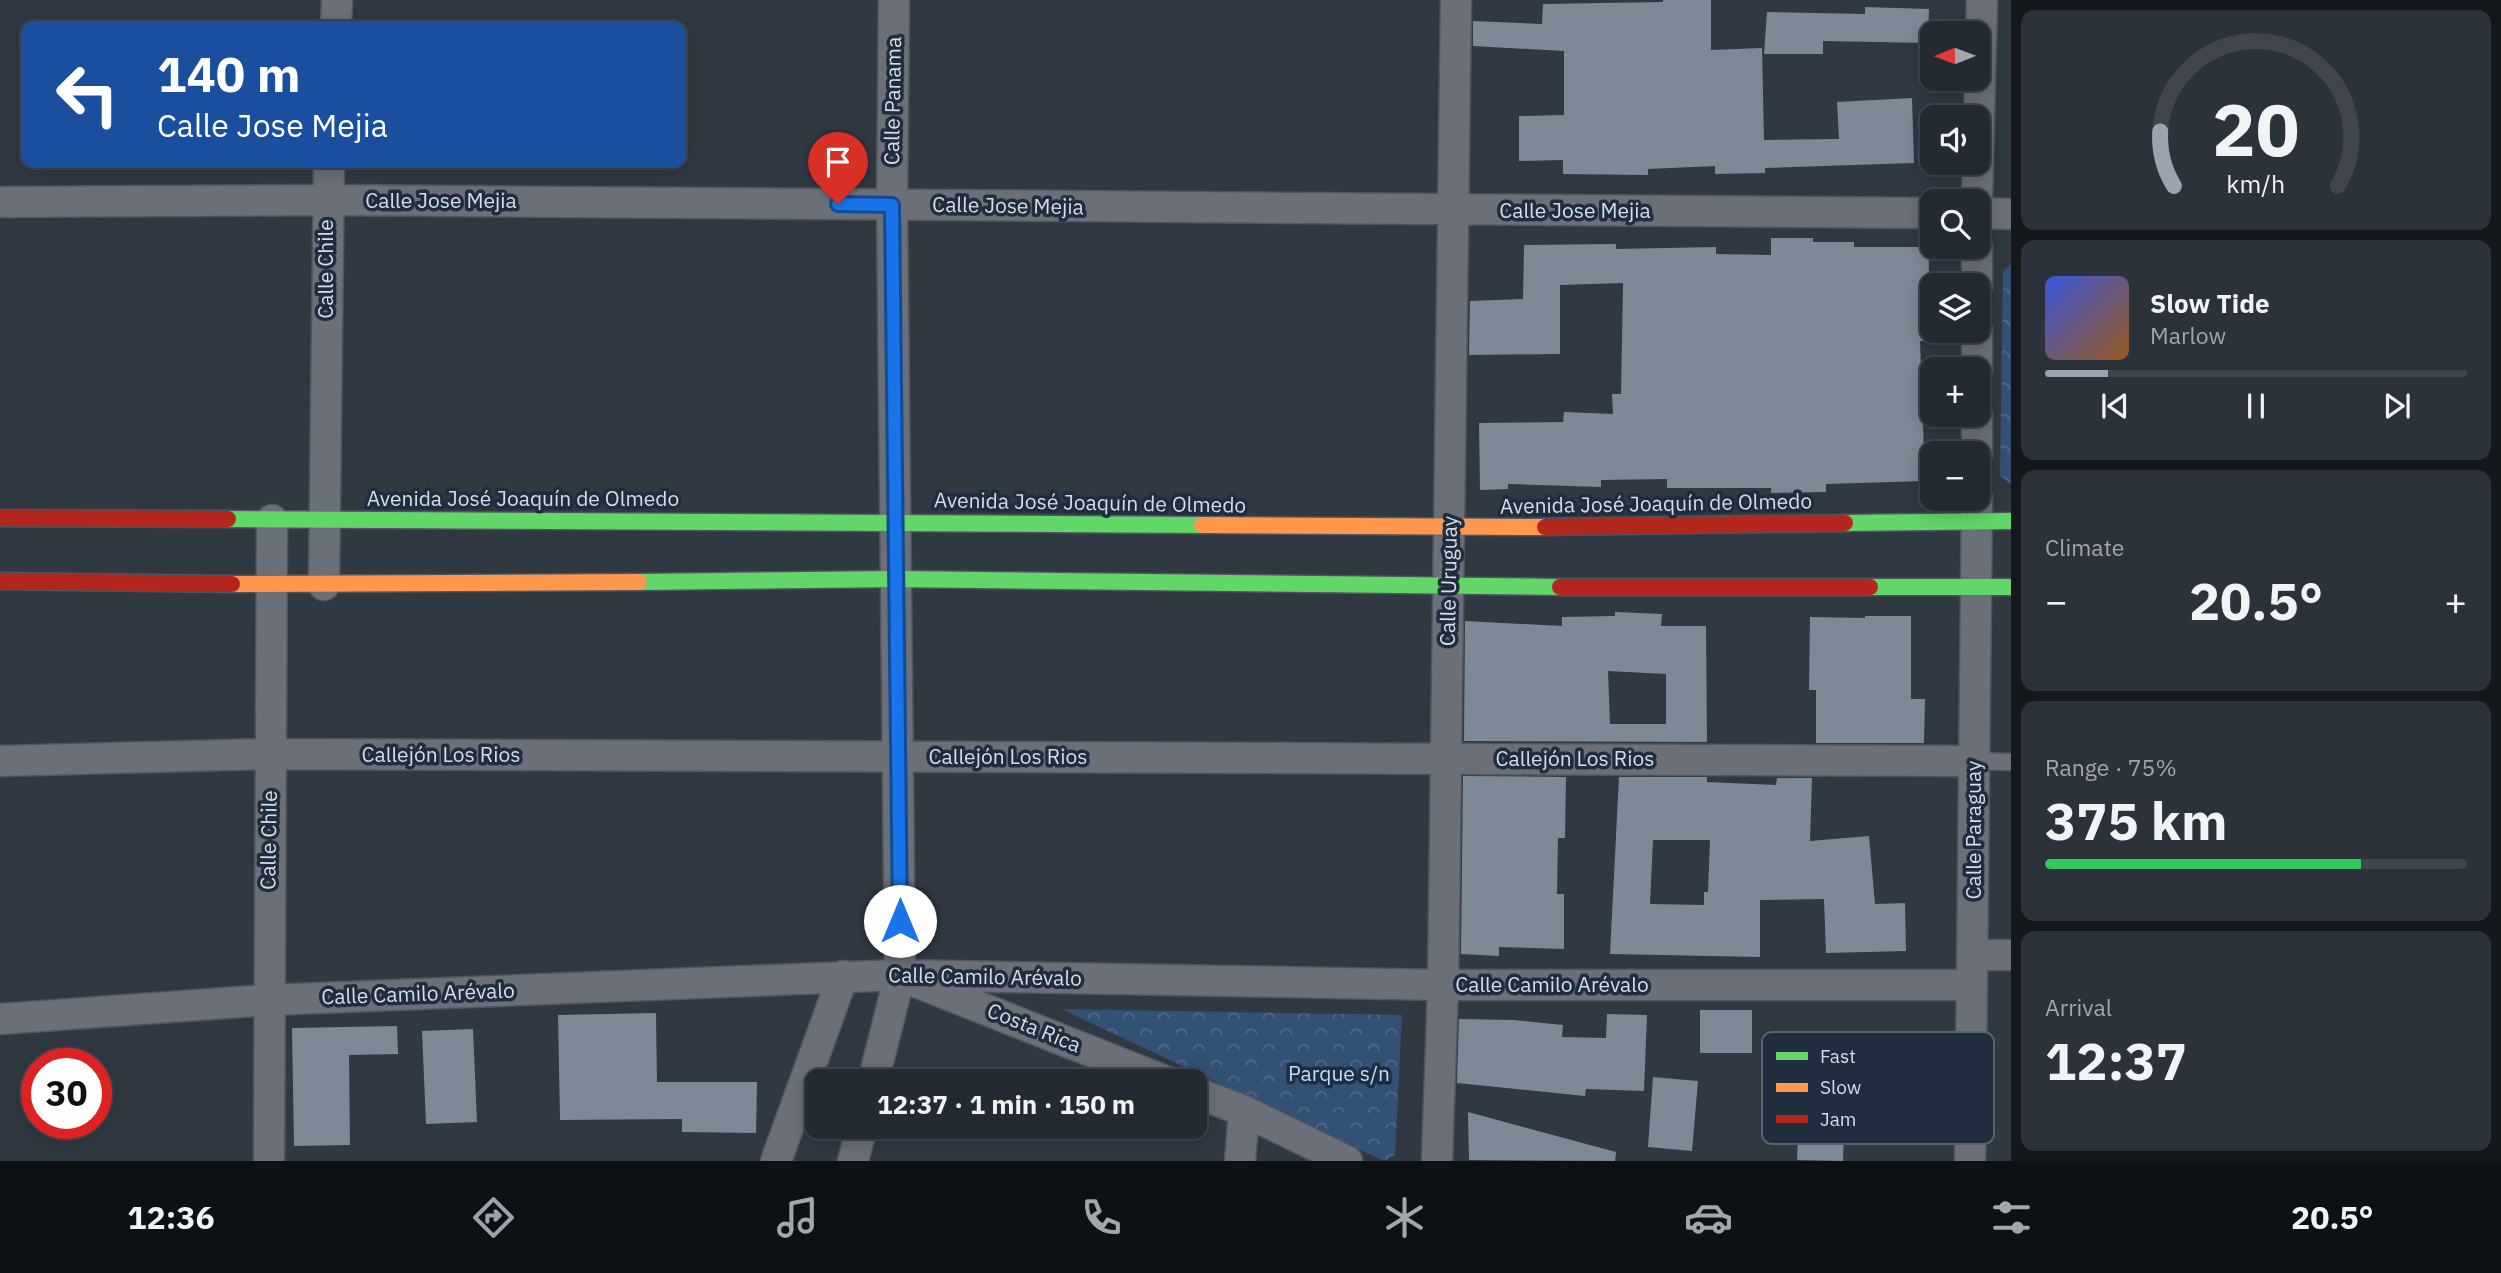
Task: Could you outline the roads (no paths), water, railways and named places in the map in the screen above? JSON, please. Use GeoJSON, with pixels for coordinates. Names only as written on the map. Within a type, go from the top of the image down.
{"type":"FeatureCollection","features":[{"type":"Feature","properties":{"kind":"main road","name":"Avenida José Joaquín de Olmedo"},"geometry":{"type":"LineString","coordinates":[[0,518],[895,522],[1450,528],[1922,511]]}},
{"type":"Feature","properties":{"kind":"main road","name":"Avenida José Joaquín de Olmedo"},"geometry":{"type":"LineString","coordinates":[[1984,511],[2011,521]]}},
{"type":"Feature","properties":{"kind":"main road"},"geometry":{"type":"LineString","coordinates":[[0,581],[324,585],[896,579],[1448,587],[2011,587]]}},
{"type":"Feature","properties":{"kind":"street"},"geometry":{"type":"LineString","coordinates":[[336,21],[337,0]]}},
{"type":"Feature","properties":{"kind":"street","name":"Calle Panama"},"geometry":{"type":"LineString","coordinates":[[876,1069],[900,975],[892,205],[894,0]]}},
{"type":"Feature","properties":{"kind":"street","name":"Calle Uruguay"},"geometry":{"type":"LineString","coordinates":[[1437,1161],[1443,985],[1456,0]]}},
{"type":"Feature","properties":{"kind":"street"},"geometry":{"type":"LineString","coordinates":[[1977,189],[1982,0]]}},
{"type":"Feature","properties":{"kind":"street","name":"Calle Chile"},"geometry":{"type":"LineString","coordinates":[[324,585],[329,168]]}},
{"type":"Feature","properties":{"kind":"street","name":"Calle Jose Mejia"},"geometry":{"type":"LineString","coordinates":[[0,202],[327,200],[1920,213]]}},
{"type":"Feature","properties":{"kind":"street"},"geometry":{"type":"LineString","coordinates":[[1990,214],[2011,214]]}},
{"type":"Feature","properties":{"kind":"street","name":"Calle Paraguay"},"geometry":{"type":"LineString","coordinates":[[1971,1032],[1974,956],[1975,587],[1978,511]]}},
{"type":"Feature","properties":{"kind":"street","name":"Calle Chile"},"geometry":{"type":"LineString","coordinates":[[269,1161],[272,520]]}},
{"type":"Feature","properties":{"kind":"street","name":"Callejón Los Rios"},"geometry":{"type":"LineString","coordinates":[[0,761],[270,754],[1975,761]]}},
{"type":"Feature","properties":{"kind":"street"},"geometry":{"type":"LineString","coordinates":[[1974,956],[2011,955]]}},
{"type":"Feature","properties":{"kind":"street","name":"Calle Camilo Arévalo"},"geometry":{"type":"LineString","coordinates":[[0,1019],[268,1000],[900,975],[1443,985],[1971,985]]}},
{"type":"Feature","properties":{"kind":"street","name":"Costa Rica"},"geometry":{"type":"LineString","coordinates":[[900,975],[1135,1069]]}},
{"type":"Feature","properties":{"kind":"street"},"geometry":{"type":"LineString","coordinates":[[776,1161],[843,976]]}},
{"type":"Feature","properties":{"kind":"street"},"geometry":{"type":"LineString","coordinates":[[1207,1097],[1244,1111],[1347,1161]]}},
{"type":"Feature","properties":{"kind":"street"},"geometry":{"type":"LineString","coordinates":[[1240,1161],[1244,1111]]}},
{"type":"Feature","properties":{"kind":"street"},"geometry":{"type":"LineString","coordinates":[[853,1161],[859,1139]]}},
{"type":"Feature","properties":{"kind":"lane"},"geometry":{"type":"LineString","coordinates":[[1975,761],[2011,762]]}},
{"type":"Feature","properties":{"kind":"park label","name":"Parque s/n"},"geometry":{"type":"Point","coordinates":[1339,1074]}}]}
